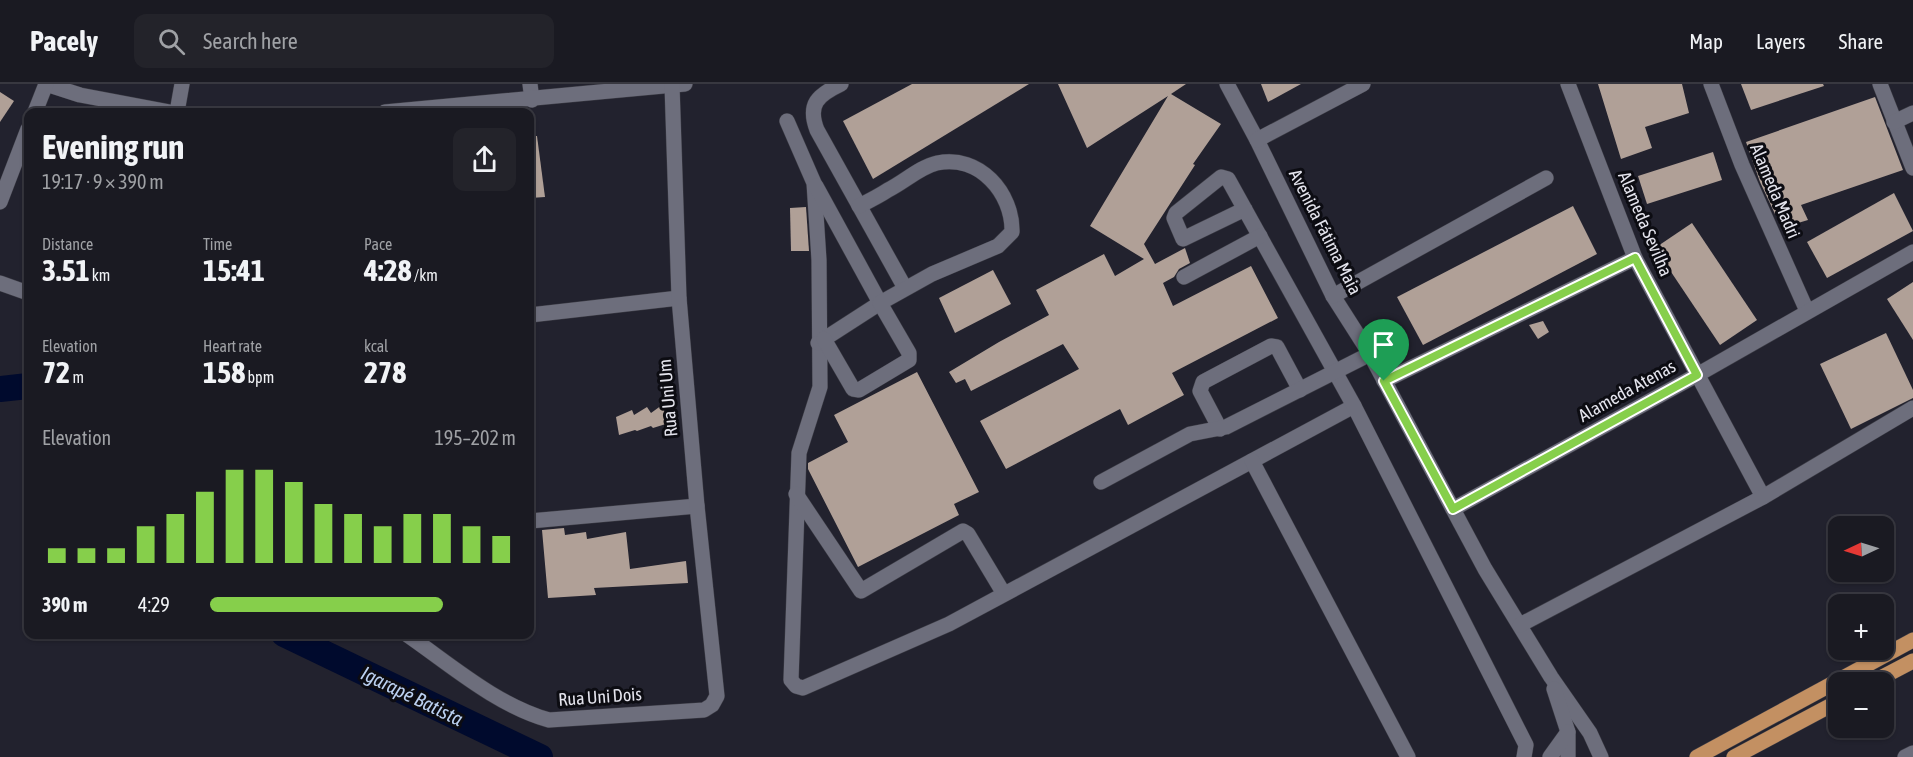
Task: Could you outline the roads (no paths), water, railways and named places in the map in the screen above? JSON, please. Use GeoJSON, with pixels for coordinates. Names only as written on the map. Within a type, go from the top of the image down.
{"type":"FeatureCollection","features":[{"type":"Feature","properties":{"kind":"main road"},"geometry":{"type":"LineString","coordinates":[[1697,757],[1913,640]]}},
{"type":"Feature","properties":{"kind":"main road"},"geometry":{"type":"LineString","coordinates":[[1892,672],[1913,661]]}},
{"type":"Feature","properties":{"kind":"main road"},"geometry":{"type":"LineString","coordinates":[[1734,757],[1828,707]]}},
{"type":"Feature","properties":{"kind":"street"},"geometry":{"type":"LineString","coordinates":[[37,108],[46,84],[134,108]]}},
{"type":"Feature","properties":{"kind":"street"},"geometry":{"type":"LineString","coordinates":[[178,108],[182,84]]}},
{"type":"Feature","properties":{"kind":"street"},"geometry":{"type":"LineString","coordinates":[[530,84],[531,100]]}},
{"type":"Feature","properties":{"kind":"street"},"geometry":{"type":"LineString","coordinates":[[841,84],[819,98],[814,106],[812,117],[817,130],[905,288]]}},
{"type":"Feature","properties":{"kind":"street","name":"Avenida Fátima Maia"},"geometry":{"type":"LineString","coordinates":[[1227,84],[1333,296],[1370,354],[1485,569],[1551,677],[1590,733],[1601,757]]}},
{"type":"Feature","properties":{"kind":"street"},"geometry":{"type":"LineString","coordinates":[[1257,140],[1363,84]]}},
{"type":"Feature","properties":{"kind":"street","name":"Alameda Sevilha"},"geometry":{"type":"LineString","coordinates":[[1568,84],[1635,258],[1763,497]]}},
{"type":"Feature","properties":{"kind":"street","name":"Alameda Madri"},"geometry":{"type":"LineString","coordinates":[[1711,84],[1742,165],[1807,311]]}},
{"type":"Feature","properties":{"kind":"street"},"geometry":{"type":"LineString","coordinates":[[1880,84],[1913,168]]}},
{"type":"Feature","properties":{"kind":"street"},"geometry":{"type":"LineString","coordinates":[[434,108],[678,85]]}},
{"type":"Feature","properties":{"kind":"street","name":"Rua Uni Um"},"geometry":{"type":"LineString","coordinates":[[678,85],[679,298],[697,506],[717,696],[712,705]]}},
{"type":"Feature","properties":{"kind":"street"},"geometry":{"type":"LineString","coordinates":[[1894,122],[1913,113]]}},
{"type":"Feature","properties":{"kind":"street"},"geometry":{"type":"LineString","coordinates":[[787,121],[814,183],[909,353],[909,360],[856,391],[821,341]]}},
{"type":"Feature","properties":{"kind":"street"},"geometry":{"type":"LineString","coordinates":[[0,202],[24,139]]}},
{"type":"Feature","properties":{"kind":"street"},"geometry":{"type":"LineString","coordinates":[[821,341],[905,288],[998,246],[1012,232],[1009,209],[998,186],[979,170],[956,163],[936,164],[859,206]]}},
{"type":"Feature","properties":{"kind":"street"},"geometry":{"type":"LineString","coordinates":[[1245,209],[1183,239],[1174,218],[1176,213],[1221,177],[1228,179],[1245,209],[1260,236],[1334,372],[1354,406],[1526,745],[1524,757]]}},
{"type":"Feature","properties":{"kind":"street"},"geometry":{"type":"LineString","coordinates":[[1333,296],[1546,178]]}},
{"type":"Feature","properties":{"kind":"street"},"geometry":{"type":"LineString","coordinates":[[814,183],[819,260],[820,387],[801,442],[796,494],[790,680],[796,686],[803,688],[949,624],[1354,406]]}},
{"type":"Feature","properties":{"kind":"street"},"geometry":{"type":"LineString","coordinates":[[1184,277],[1260,236]]}},
{"type":"Feature","properties":{"kind":"street","name":"Alameda Atenas"},"geometry":{"type":"LineString","coordinates":[[1453,509],[1697,375],[1913,252]]}},
{"type":"Feature","properties":{"kind":"street"},"geometry":{"type":"LineString","coordinates":[[1384,381],[1635,258]]}},
{"type":"Feature","properties":{"kind":"street"},"geometry":{"type":"LineString","coordinates":[[0,283],[24,292]]}},
{"type":"Feature","properties":{"kind":"street"},"geometry":{"type":"LineString","coordinates":[[534,315],[679,298]]}},
{"type":"Feature","properties":{"kind":"street"},"geometry":{"type":"LineString","coordinates":[[1220,429],[1200,391],[1201,385],[1271,346],[1277,347],[1300,390]]}},
{"type":"Feature","properties":{"kind":"street"},"geometry":{"type":"LineString","coordinates":[[1101,483],[1190,434],[1220,429],[1370,354]]}},
{"type":"Feature","properties":{"kind":"street"},"geometry":{"type":"LineString","coordinates":[[1520,626],[1763,497],[1913,408]]}},
{"type":"Feature","properties":{"kind":"street"},"geometry":{"type":"LineString","coordinates":[[1252,461],[1408,757]]}},
{"type":"Feature","properties":{"kind":"street"},"geometry":{"type":"LineString","coordinates":[[796,494],[861,591],[963,531],[968,534],[1004,594]]}},
{"type":"Feature","properties":{"kind":"street"},"geometry":{"type":"LineString","coordinates":[[534,521],[697,506]]}},
{"type":"Feature","properties":{"kind":"street","name":"Rua Uni Dois"},"geometry":{"type":"LineString","coordinates":[[413,639],[504,702],[527,714],[549,720],[704,710],[712,705]]}},
{"type":"Feature","properties":{"kind":"street","name":"Avenida Fátima Maia"},"geometry":{"type":"LineString","coordinates":[[1551,677],[1568,732],[1568,757]]}},
{"type":"Feature","properties":{"kind":"street"},"geometry":{"type":"LineString","coordinates":[[1550,757],[1568,732]]}},
{"type":"Feature","properties":{"kind":"street"},"geometry":{"type":"LineString","coordinates":[[1905,757],[1913,753]]}},
{"type":"Feature","properties":{"kind":"waterway","name":"Igarapé Batista"},"geometry":{"type":"LineString","coordinates":[[0,389],[24,386]]}},
{"type":"Feature","properties":{"kind":"waterway","name":"Igarapé Batista"},"geometry":{"type":"LineString","coordinates":[[294,639],[540,757]]}}]}
